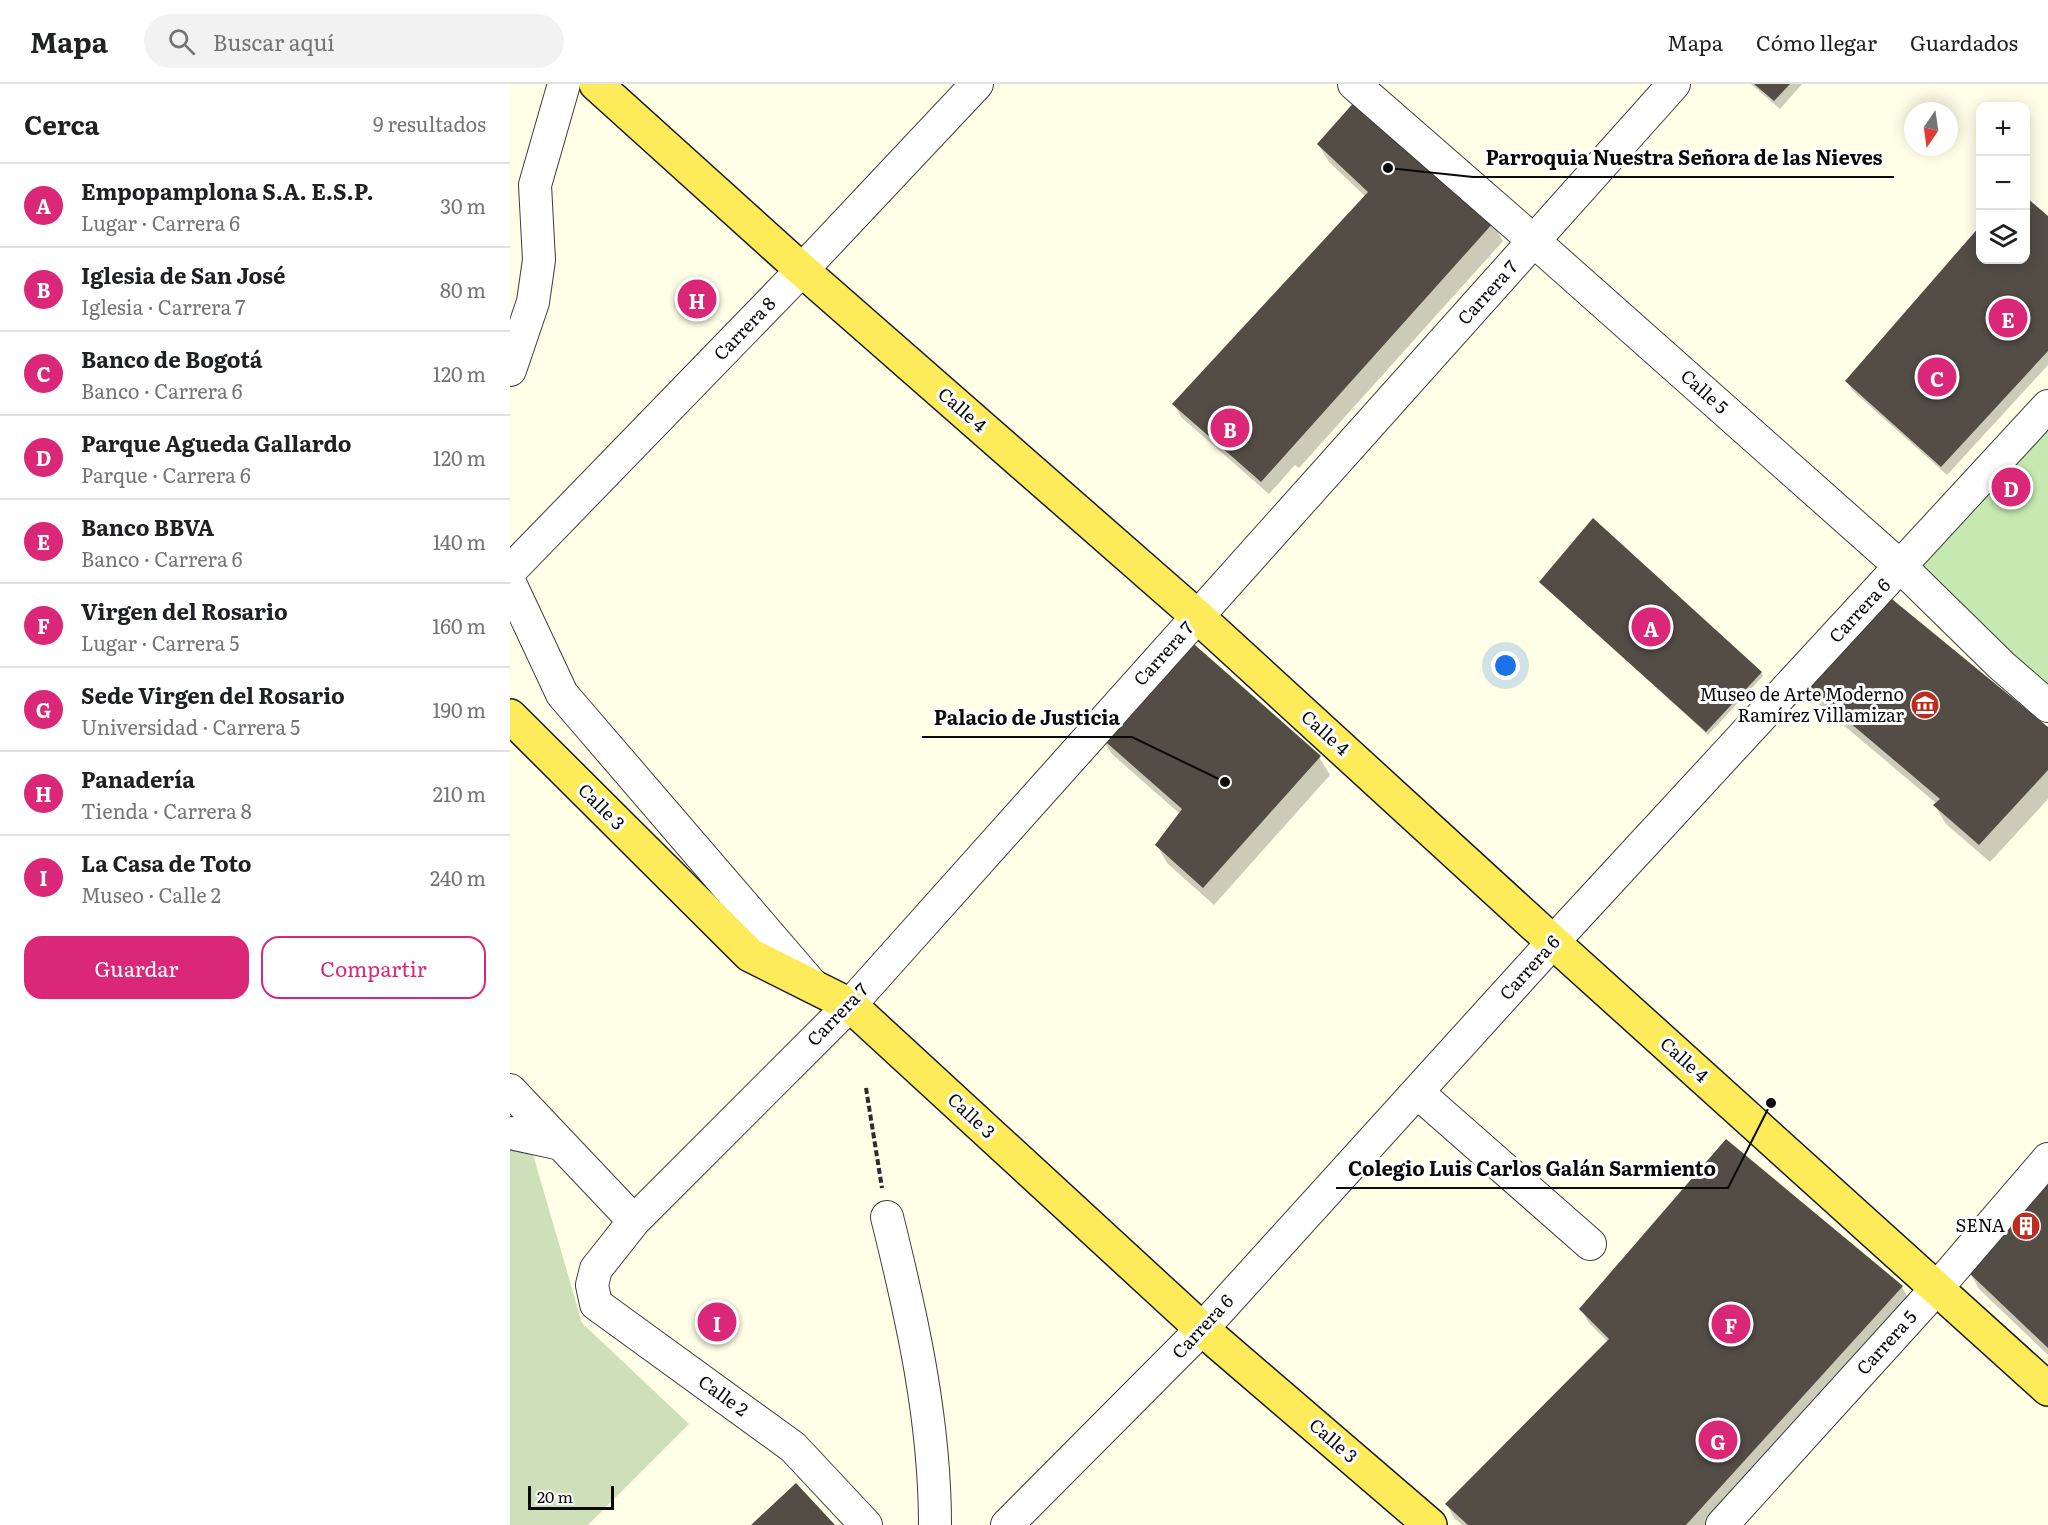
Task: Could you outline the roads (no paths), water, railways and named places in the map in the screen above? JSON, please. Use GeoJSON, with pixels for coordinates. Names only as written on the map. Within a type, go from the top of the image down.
{"type":"FeatureCollection","features":[{"type":"Feature","properties":{"kind":"main road","name":"Calle 4"},"geometry":{"type":"LineString","coordinates":[[596,84],[802,270],[1197,616],[1553,942],[2048,1389]]}},
{"type":"Feature","properties":{"kind":"main road","name":"Calle 3"},"geometry":{"type":"LineString","coordinates":[[510,716],[750,955],[850,1005],[1202,1329],[1430,1525]]}},
{"type":"Feature","properties":{"kind":"street"},"geometry":{"type":"LineString","coordinates":[[510,370],[533,302],[539,260],[535,185],[564,84]]}},
{"type":"Feature","properties":{"kind":"street","name":"Carrera 8"},"geometry":{"type":"LineString","coordinates":[[510,571],[802,270],[977,84]]}},
{"type":"Feature","properties":{"kind":"street","name":"Calle 5"},"geometry":{"type":"LineString","coordinates":[[1354,84],[1901,567],[2001,665],[2048,706]]}},
{"type":"Feature","properties":{"kind":"street","name":"Carrera 7"},"geometry":{"type":"LineString","coordinates":[[596,1269],[634,1221],[850,1005],[1674,84]]}},
{"type":"Feature","properties":{"kind":"street","name":"Carrera 6"},"geometry":{"type":"LineString","coordinates":[[1007,1525],[1202,1329],[1553,942],[2048,406]]}},
{"type":"Feature","properties":{"kind":"street"},"geometry":{"type":"LineString","coordinates":[[510,583],[562,694],[815,988]]}},
{"type":"Feature","properties":{"kind":"street"},"geometry":{"type":"LineString","coordinates":[[510,1090],[634,1221]]}},
{"type":"Feature","properties":{"kind":"street"},"geometry":{"type":"LineString","coordinates":[[1417,1092],[1590,1244]]}},
{"type":"Feature","properties":{"kind":"street"},"geometry":{"type":"LineString","coordinates":[[510,1133],[561,1144]]}},
{"type":"Feature","properties":{"kind":"street","name":"Carrera 5"},"geometry":{"type":"LineString","coordinates":[[1722,1525],[1937,1288],[2048,1159]]}},
{"type":"Feature","properties":{"kind":"street"},"geometry":{"type":"LineString","coordinates":[[887,1216],[910,1309],[932,1445],[935,1525]]}},
{"type":"Feature","properties":{"kind":"street","name":"Calle 2"},"geometry":{"type":"LineString","coordinates":[[596,1269],[592,1285],[596,1304],[793,1447],[866,1525]]}},
{"type":"Feature","properties":{"kind":"place","name":"Parroquia Nuestra Señora de las Nieves"},"geometry":{"type":"Point","coordinates":[1388,168]}},
{"type":"Feature","properties":{"kind":"place","name":"Panadería"},"geometry":{"type":"Point","coordinates":[697,299]}},
{"type":"Feature","properties":{"kind":"place","name":"Banco BBVA"},"geometry":{"type":"Point","coordinates":[2008,318]}},
{"type":"Feature","properties":{"kind":"place","name":"Banco de Bogotá"},"geometry":{"type":"Point","coordinates":[1937,377]}},
{"type":"Feature","properties":{"kind":"place","name":"Iglesia de San José"},"geometry":{"type":"Point","coordinates":[1230,428]}},
{"type":"Feature","properties":{"kind":"place","name":"Parque Agueda Gallardo"},"geometry":{"type":"Point","coordinates":[2011,487]}},
{"type":"Feature","properties":{"kind":"place","name":"Empopamplona S.A. E.S.P."},"geometry":{"type":"Point","coordinates":[1651,627]}},
{"type":"Feature","properties":{"kind":"place","name":"Museo de Arte Moderno Ramírez Villamizar"},"geometry":{"type":"Point","coordinates":[1925,705]}},
{"type":"Feature","properties":{"kind":"place","name":"Palacio de Justicia"},"geometry":{"type":"Point","coordinates":[1225,782]}},
{"type":"Feature","properties":{"kind":"place","name":"Colegio Luis Carlos Galán Sarmiento"},"geometry":{"type":"Point","coordinates":[1771,1103]}},
{"type":"Feature","properties":{"kind":"place","name":"SENA"},"geometry":{"type":"Point","coordinates":[2026,1226]}},
{"type":"Feature","properties":{"kind":"place","name":"La Casa de Toto"},"geometry":{"type":"Point","coordinates":[717,1322]}},
{"type":"Feature","properties":{"kind":"place","name":"Virgen del Rosario"},"geometry":{"type":"Point","coordinates":[1731,1324]}},
{"type":"Feature","properties":{"kind":"place","name":"Sede Virgen del Rosario"},"geometry":{"type":"Point","coordinates":[1718,1440]}}]}
